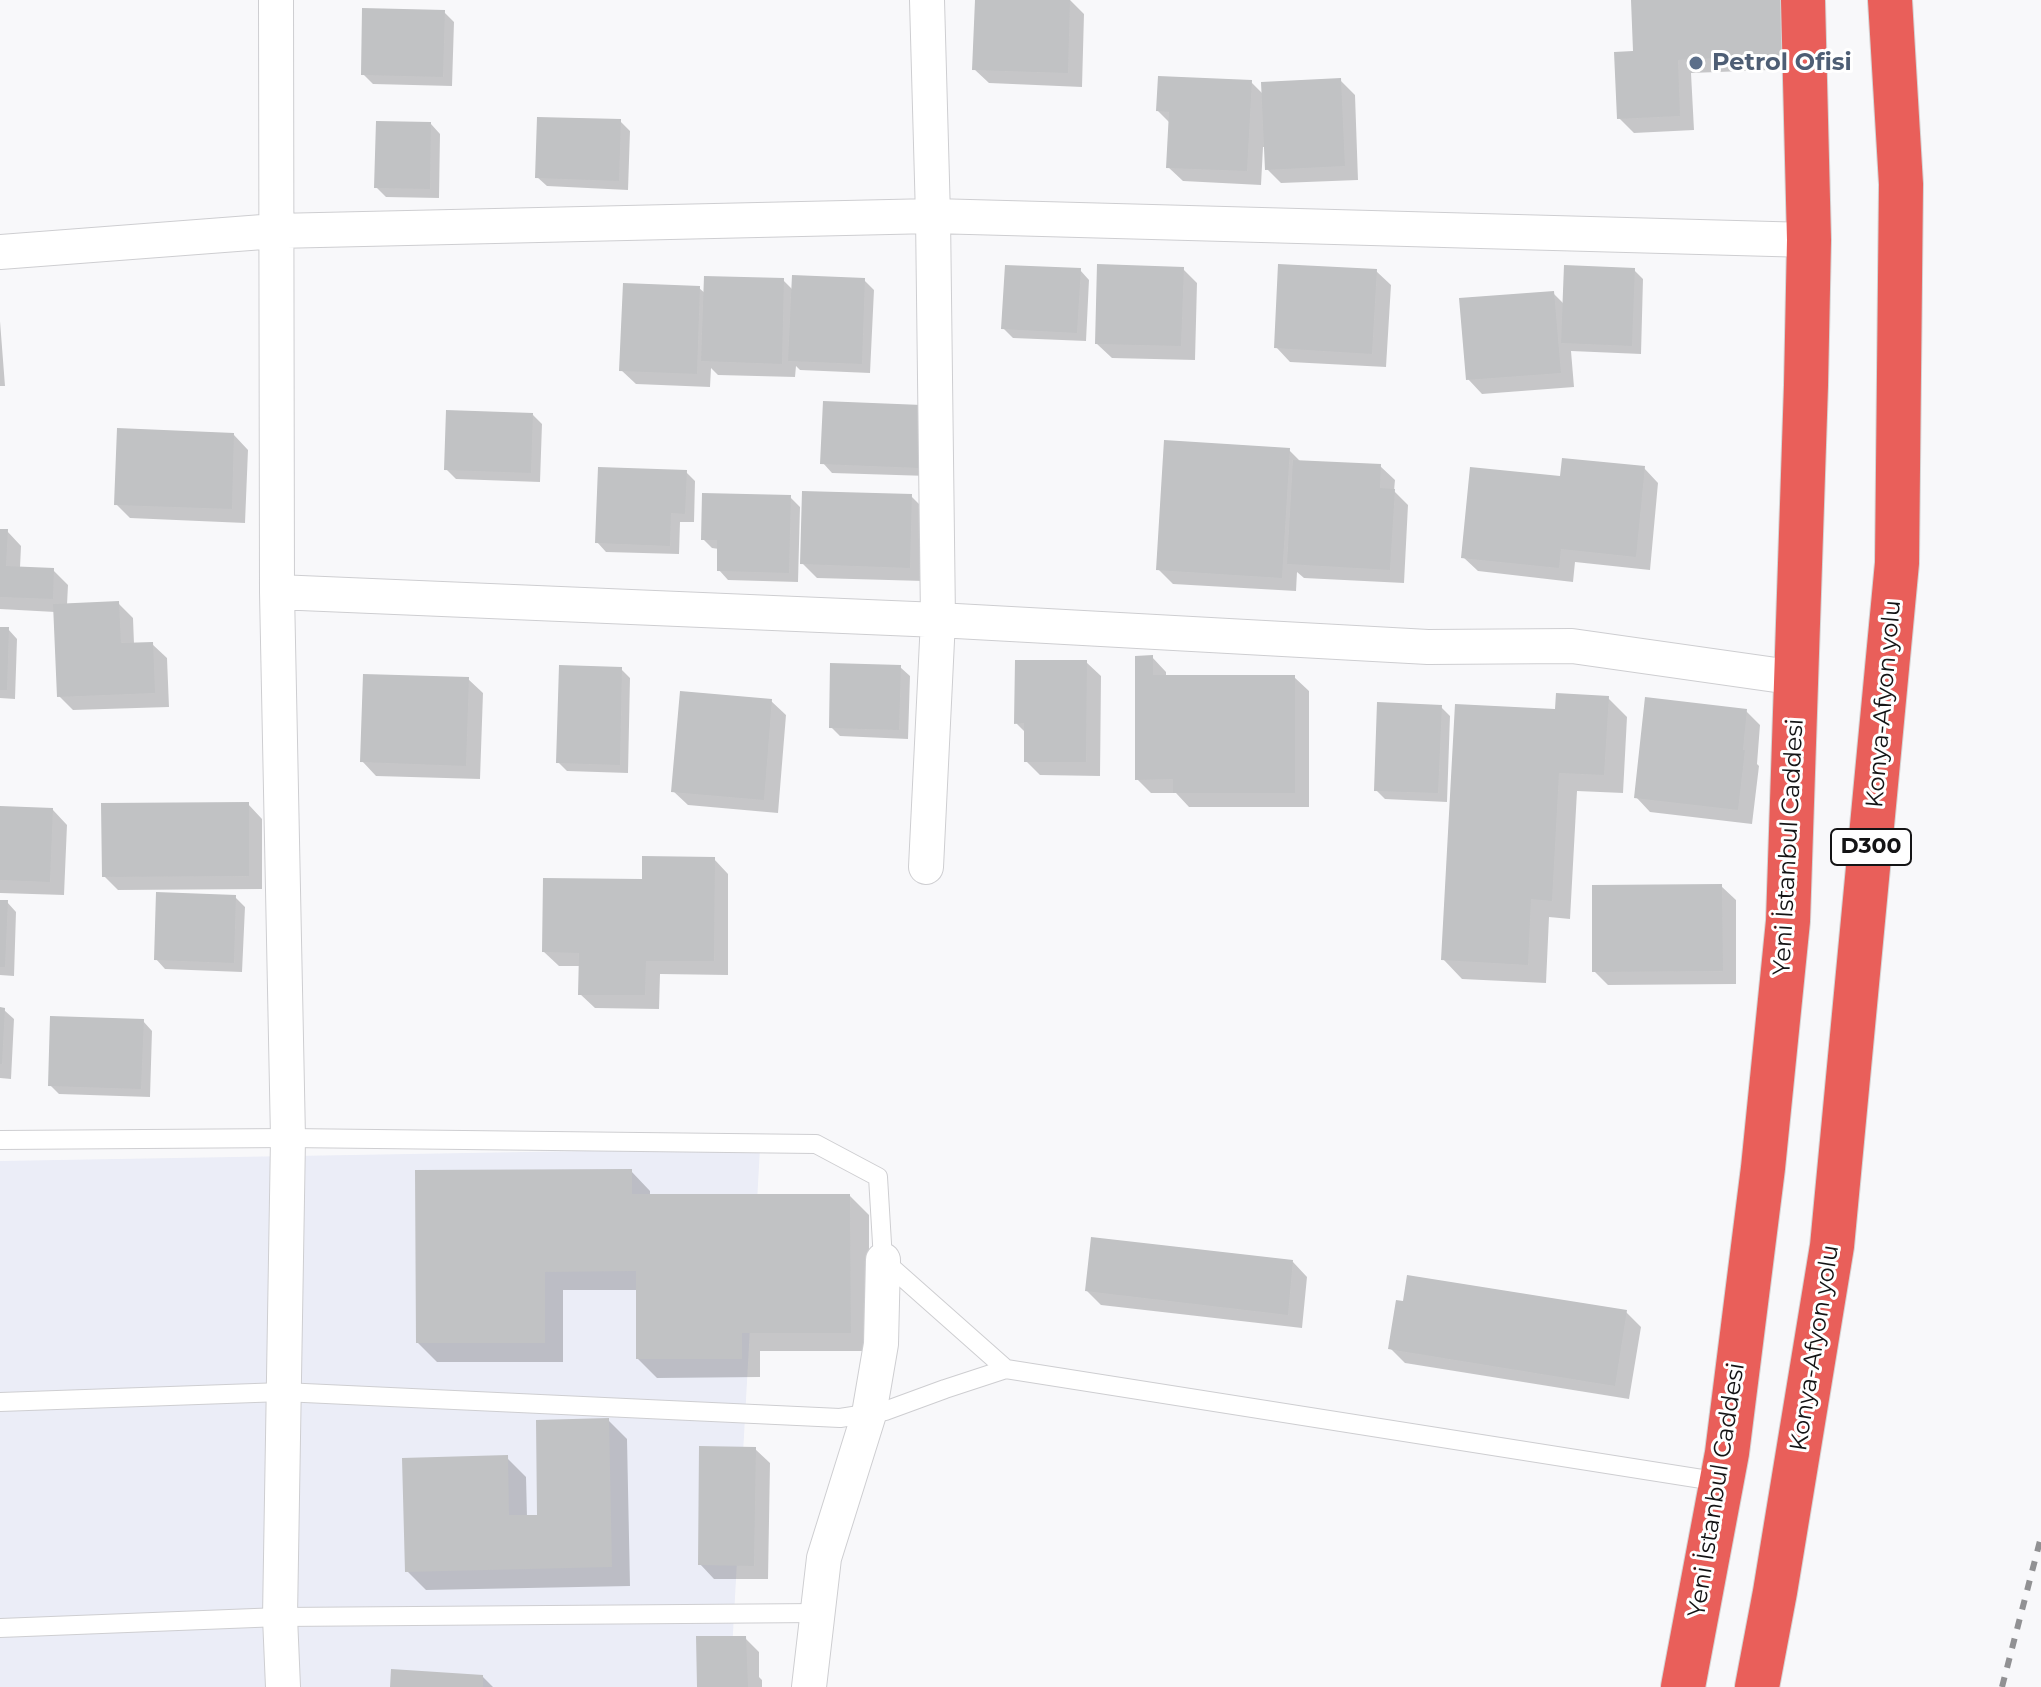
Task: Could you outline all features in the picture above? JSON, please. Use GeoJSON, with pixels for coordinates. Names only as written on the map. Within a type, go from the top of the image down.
{"type":"FeatureCollection","features":[{"type":"Feature","properties":{"kind":"highway","name":"Yeni İstanbul Caddesi"},"geometry":{"type":"LineString","coordinates":[[1683,1687],[1727,1453],[1763,1168],[1788,921],[1809,240],[1803,0]]}},
{"type":"Feature","properties":{"kind":"highway","name":"Konya-Afyon yolu"},"geometry":{"type":"LineString","coordinates":[[1757,1687],[1832,1246],[1897,563],[1901,184],[1890,0]]}},
{"type":"Feature","properties":{"kind":"street"},"geometry":{"type":"LineString","coordinates":[[276,0],[277,592],[288,1138],[280,1617],[283,1687]]}},
{"type":"Feature","properties":{"kind":"street"},"geometry":{"type":"LineString","coordinates":[[926,867],[938,620],[927,0]]}},
{"type":"Feature","properties":{"kind":"street"},"geometry":{"type":"LineString","coordinates":[[0,252],[276,231],[933,216],[1809,240]]}},
{"type":"Feature","properties":{"kind":"street"},"geometry":{"type":"LineString","coordinates":[[277,592],[938,620],[1428,647],[1572,646],[1797,678]]}},
{"type":"Feature","properties":{"kind":"street"},"geometry":{"type":"LineString","coordinates":[[809,1687],[824,1558],[869,1414],[881,1344],[883,1260]]}},
{"type":"Feature","properties":{"kind":"lane"},"geometry":{"type":"LineString","coordinates":[[0,1140],[288,1138],[816,1144],[878,1177],[883,1260],[1006,1369]]}},
{"type":"Feature","properties":{"kind":"lane"},"geometry":{"type":"LineString","coordinates":[[0,1402],[283,1392],[840,1418],[885,1411],[1006,1369],[1721,1482]]}},
{"type":"Feature","properties":{"kind":"lane"},"geometry":{"type":"LineString","coordinates":[[0,1628],[280,1617],[819,1613]]}},
{"type":"Feature","properties":{"kind":"shaded area"},"geometry":{"type":"Polygon","coordinates":[[[760,1148],[730,1687],[0,1687],[0,1161],[760,1148]]]}},
{"type":"Feature","properties":{"kind":"building"},"geometry":{"type":"Polygon","coordinates":[[[975,0],[1070,0],[1068,73],[972,70],[975,0]]]}},
{"type":"Feature","properties":{"kind":"building"},"geometry":{"type":"Polygon","coordinates":[[[1631,0],[1782,0],[1784,55],[1678,60],[1680,116],[1617,119],[1614,52],[1633,51],[1631,0]]]}},
{"type":"Feature","properties":{"kind":"building"},"geometry":{"type":"Polygon","coordinates":[[[362,8],[445,10],[443,77],[361,75],[362,8]]]}},
{"type":"Feature","properties":{"kind":"building"},"geometry":{"type":"Polygon","coordinates":[[[1158,76],[1252,80],[1247,171],[1166,168],[1169,112],[1156,111],[1158,76]]]}},
{"type":"Feature","properties":{"kind":"building"},"geometry":{"type":"Polygon","coordinates":[[[1341,78],[1345,166],[1265,170],[1261,82],[1341,78]]]}},
{"type":"Feature","properties":{"kind":"building"},"geometry":{"type":"Polygon","coordinates":[[[537,117],[621,119],[619,181],[535,178],[537,117]]]}},
{"type":"Feature","properties":{"kind":"building"},"geometry":{"type":"Polygon","coordinates":[[[376,121],[431,122],[430,189],[374,188],[376,121]]]}},
{"type":"Feature","properties":{"kind":"building"},"geometry":{"type":"Polygon","coordinates":[[[1097,264],[1184,267],[1181,346],[1095,344],[1097,264]]]}},
{"type":"Feature","properties":{"kind":"building"},"geometry":{"type":"Polygon","coordinates":[[[1278,264],[1377,269],[1372,354],[1274,348],[1278,264]]]}},
{"type":"Feature","properties":{"kind":"building"},"geometry":{"type":"Polygon","coordinates":[[[1005,265],[1081,268],[1077,333],[1001,329],[1005,265]]]}},
{"type":"Feature","properties":{"kind":"building"},"geometry":{"type":"Polygon","coordinates":[[[1564,265],[1635,268],[1632,346],[1561,343],[1564,265]]]}},
{"type":"Feature","properties":{"kind":"building"},"geometry":{"type":"Polygon","coordinates":[[[792,275],[865,278],[862,364],[788,361],[792,275]]]}},
{"type":"Feature","properties":{"kind":"building"},"geometry":{"type":"Polygon","coordinates":[[[704,276],[784,278],[782,364],[701,361],[704,276]]]}},
{"type":"Feature","properties":{"kind":"building"},"geometry":{"type":"Polygon","coordinates":[[[623,283],[700,286],[697,374],[619,371],[623,283]]]}},
{"type":"Feature","properties":{"kind":"building"},"geometry":{"type":"Polygon","coordinates":[[[1554,291],[1561,373],[1466,380],[1459,298],[1554,291]]]}},
{"type":"Feature","properties":{"kind":"building"},"geometry":{"type":"Polygon","coordinates":[[[823,401],[922,405],[919,468],[820,464],[823,401]]]}},
{"type":"Feature","properties":{"kind":"building"},"geometry":{"type":"Polygon","coordinates":[[[446,410],[533,413],[531,473],[444,470],[446,410]]]}},
{"type":"Feature","properties":{"kind":"building"},"geometry":{"type":"Polygon","coordinates":[[[117,428],[234,433],[232,509],[114,505],[117,428]]]}},
{"type":"Feature","properties":{"kind":"building"},"geometry":{"type":"Polygon","coordinates":[[[1164,440],[1290,448],[1282,578],[1156,570],[1164,440]]]}},
{"type":"Feature","properties":{"kind":"building"},"geometry":{"type":"Polygon","coordinates":[[[1562,458],[1645,466],[1636,557],[1561,549],[1559,568],[1461,558],[1470,467],[1560,476],[1562,458]]]}},
{"type":"Feature","properties":{"kind":"building"},"geometry":{"type":"Polygon","coordinates":[[[1293,460],[1381,464],[1380,488],[1395,489],[1390,570],[1287,564],[1293,460]]]}},
{"type":"Feature","properties":{"kind":"building"},"geometry":{"type":"Polygon","coordinates":[[[598,467],[687,470],[685,514],[671,513],[670,546],[595,543],[598,467]]]}},
{"type":"Feature","properties":{"kind":"building"},"geometry":{"type":"Polygon","coordinates":[[[802,491],[912,494],[910,568],[800,564],[802,491]]]}},
{"type":"Feature","properties":{"kind":"building"},"geometry":{"type":"Polygon","coordinates":[[[702,493],[791,495],[789,573],[717,571],[717,540],[701,540],[702,493]]]}},
{"type":"Feature","properties":{"kind":"building"},"geometry":{"type":"Polygon","coordinates":[[[0,529],[8,529],[6,566],[54,568],[53,599],[0,597],[0,529]]]}},
{"type":"Feature","properties":{"kind":"building"},"geometry":{"type":"Polygon","coordinates":[[[119,601],[121,643],[153,642],[155,693],[57,697],[53,604],[119,601]]]}},
{"type":"Feature","properties":{"kind":"building"},"geometry":{"type":"Polygon","coordinates":[[[0,627],[9,627],[7,690],[0,690],[0,627]]]}},
{"type":"Feature","properties":{"kind":"building"},"geometry":{"type":"Polygon","coordinates":[[[1153,655],[1153,675],[1295,675],[1295,793],[1173,793],[1173,779],[1135,780],[1135,656],[1153,655]]]}},
{"type":"Feature","properties":{"kind":"building"},"geometry":{"type":"Polygon","coordinates":[[[1015,660],[1087,660],[1086,762],[1024,762],[1024,723],[1014,724],[1015,660]]]}},
{"type":"Feature","properties":{"kind":"building"},"geometry":{"type":"Polygon","coordinates":[[[830,663],[901,665],[899,730],[829,728],[830,663]]]}},
{"type":"Feature","properties":{"kind":"building"},"geometry":{"type":"Polygon","coordinates":[[[559,665],[622,667],[620,765],[556,763],[559,665]]]}},
{"type":"Feature","properties":{"kind":"building"},"geometry":{"type":"Polygon","coordinates":[[[363,674],[469,677],[466,766],[360,762],[363,674]]]}},
{"type":"Feature","properties":{"kind":"building"},"geometry":{"type":"Polygon","coordinates":[[[680,691],[772,699],[764,800],[671,792],[680,691]]]}},
{"type":"Feature","properties":{"kind":"building"},"geometry":{"type":"Polygon","coordinates":[[[1556,693],[1609,696],[1604,775],[1559,773],[1552,901],[1531,899],[1528,965],[1441,960],[1455,704],[1555,709],[1556,693]]]}},
{"type":"Feature","properties":{"kind":"building"},"geometry":{"type":"Polygon","coordinates":[[[1645,697],[1747,709],[1738,810],[1634,798],[1645,697]]]}},
{"type":"Feature","properties":{"kind":"building"},"geometry":{"type":"Polygon","coordinates":[[[1377,702],[1442,705],[1438,793],[1374,791],[1377,702]]]}},
{"type":"Feature","properties":{"kind":"building"},"geometry":{"type":"Polygon","coordinates":[[[249,802],[249,876],[102,877],[101,803],[249,802]]]}},
{"type":"Feature","properties":{"kind":"building"},"geometry":{"type":"Polygon","coordinates":[[[0,806],[53,808],[50,882],[0,880],[0,806]]]}},
{"type":"Feature","properties":{"kind":"building"},"geometry":{"type":"Polygon","coordinates":[[[642,856],[715,857],[714,961],[646,961],[645,995],[578,995],[579,953],[542,952],[543,878],[642,879],[642,856]]]}},
{"type":"Feature","properties":{"kind":"building"},"geometry":{"type":"Polygon","coordinates":[[[1722,884],[1723,971],[1592,972],[1592,885],[1722,884]]]}},
{"type":"Feature","properties":{"kind":"building"},"geometry":{"type":"Polygon","coordinates":[[[156,892],[236,895],[234,963],[154,960],[156,892]]]}},
{"type":"Feature","properties":{"kind":"building"},"geometry":{"type":"Polygon","coordinates":[[[0,900],[8,900],[5,967],[0,967],[0,900]]]}},
{"type":"Feature","properties":{"kind":"building"},"geometry":{"type":"Polygon","coordinates":[[[0,1007],[5,1008],[2,1064],[0,1064],[0,1007]]]}},
{"type":"Feature","properties":{"kind":"building"},"geometry":{"type":"Polygon","coordinates":[[[50,1016],[144,1019],[141,1089],[48,1086],[50,1016]]]}},
{"type":"Feature","properties":{"kind":"building"},"geometry":{"type":"Polygon","coordinates":[[[632,1169],[632,1194],[850,1194],[851,1333],[742,1333],[742,1359],[636,1359],[636,1271],[545,1272],[545,1343],[416,1343],[415,1170],[632,1169]]]}},
{"type":"Feature","properties":{"kind":"building"},"geometry":{"type":"Polygon","coordinates":[[[1091,1237],[1293,1260],[1288,1315],[1085,1291],[1091,1237]]]}},
{"type":"Feature","properties":{"kind":"building"},"geometry":{"type":"Polygon","coordinates":[[[1407,1275],[1627,1310],[1615,1386],[1388,1349],[1396,1300],[1403,1301],[1407,1275]]]}},
{"type":"Feature","properties":{"kind":"building"},"geometry":{"type":"Polygon","coordinates":[[[609,1418],[612,1567],[405,1572],[402,1458],[508,1455],[509,1515],[537,1515],[536,1420],[609,1418]]]}},
{"type":"Feature","properties":{"kind":"building"},"geometry":{"type":"Polygon","coordinates":[[[699,1446],[756,1447],[754,1566],[698,1565],[699,1446]]]}},
{"type":"Feature","properties":{"kind":"building"},"geometry":{"type":"Polygon","coordinates":[[[696,1636],[746,1636],[748,1687],[697,1687],[696,1636]]]}},
{"type":"Feature","properties":{"kind":"building"},"geometry":{"type":"Polygon","coordinates":[[[391,1669],[483,1675],[483,1687],[390,1687],[391,1669]]]}},
{"type":"Feature","properties":{"kind":"railway"},"geometry":{"type":"LineString","coordinates":[[2002,1687],[2041,1537]]}},
{"type":"Feature","properties":{"kind":"place","name":"Petrol Ofisi"},"geometry":{"type":"Point","coordinates":[1696,63]}}]}
